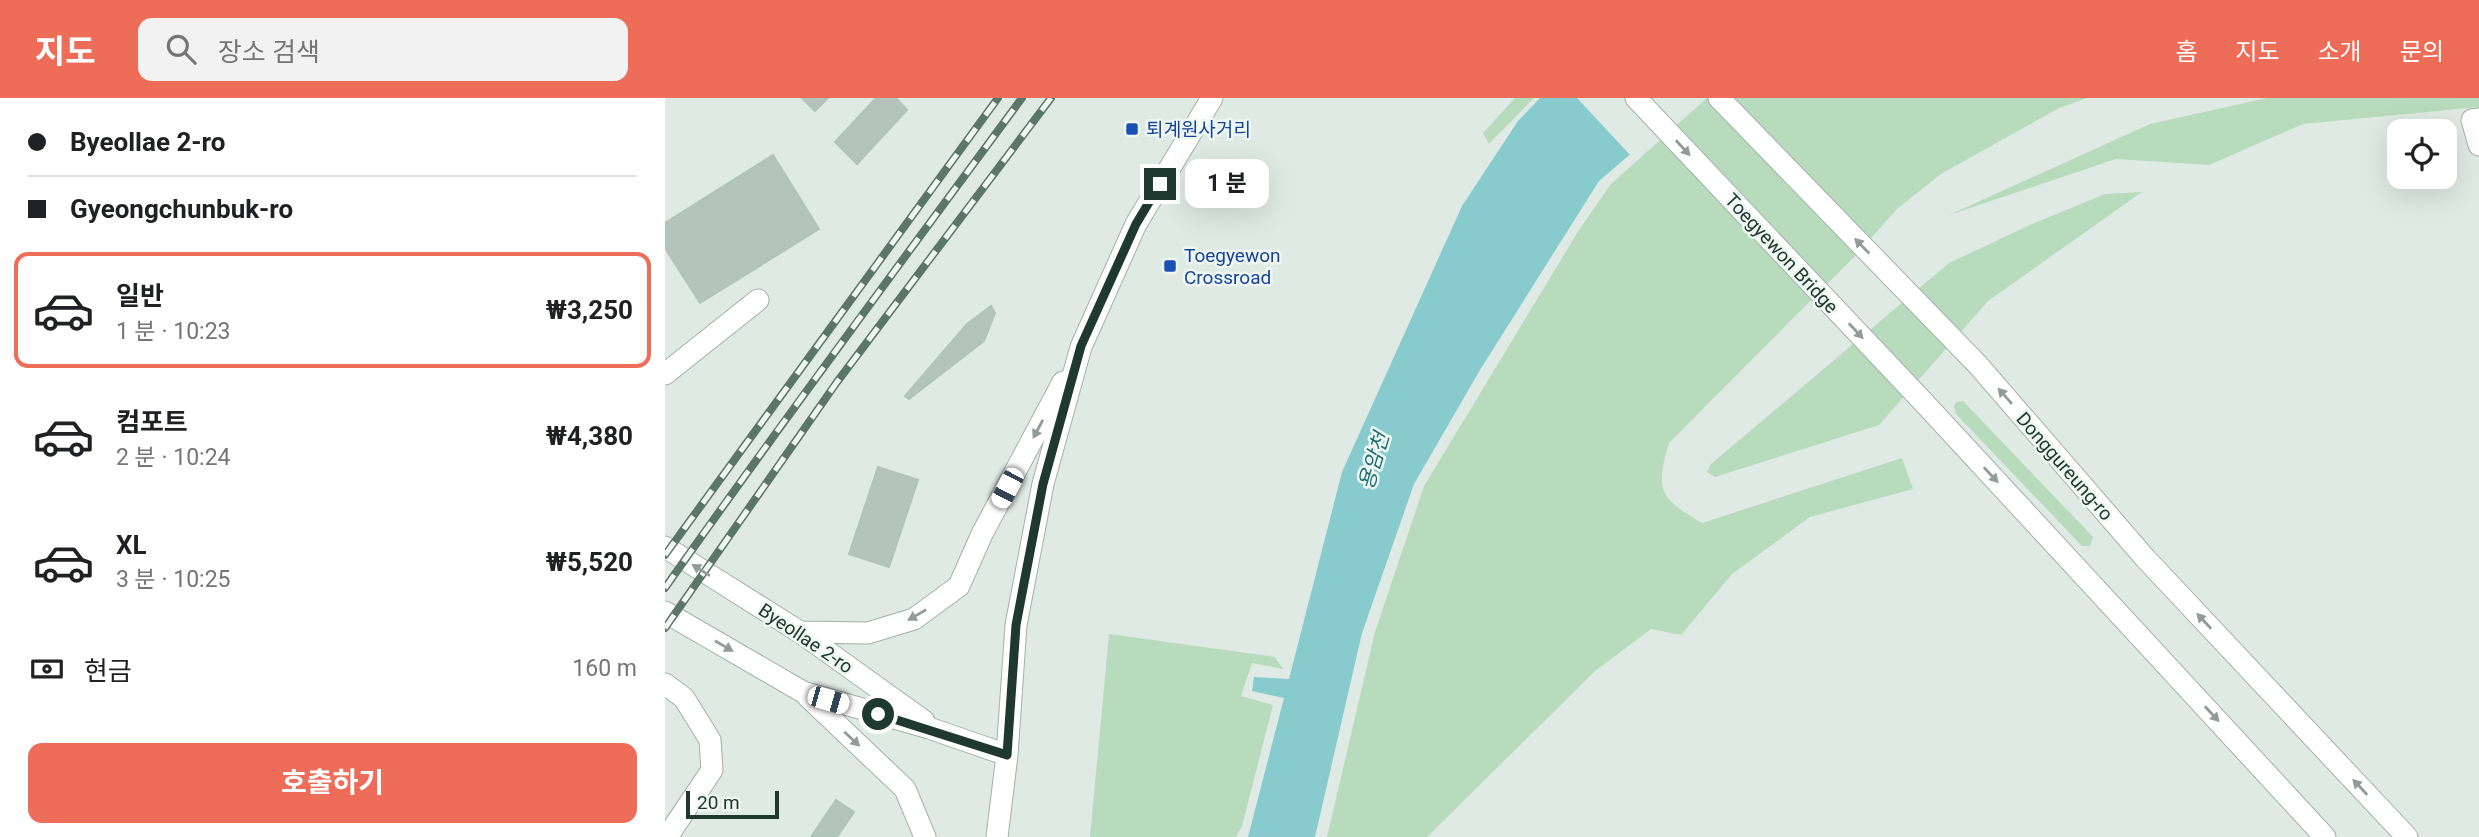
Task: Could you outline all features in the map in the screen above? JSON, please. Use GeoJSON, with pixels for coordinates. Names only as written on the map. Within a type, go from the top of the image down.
{"type":"FeatureCollection","features":[{"type":"Feature","properties":{"kind":"street"},"geometry":{"type":"LineString","coordinates":[[800,632],[868,633],[914,619],[958,586],[982,534],[1081,346],[1136,224],[1212,98]]}},
{"type":"Feature","properties":{"kind":"street","name":"Toegyewon Bridge"},"geometry":{"type":"LineString","coordinates":[[1636,98],[1928,407],[2325,837]]}},
{"type":"Feature","properties":{"kind":"street","name":"Donggureung-ro"},"geometry":{"type":"LineString","coordinates":[[1719,98],[1978,365],[2145,558],[2407,837]]}},
{"type":"Feature","properties":{"kind":"street"},"geometry":{"type":"LineString","coordinates":[[2479,119],[2472,120],[2479,145]]}},
{"type":"Feature","properties":{"kind":"street"},"geometry":{"type":"LineString","coordinates":[[665,374],[758,300]]}},
{"type":"Feature","properties":{"kind":"street"},"geometry":{"type":"LineString","coordinates":[[997,837],[1007,755],[1016,625],[1043,484],[1081,346]]}},
{"type":"Feature","properties":{"kind":"street","name":"Byeollae 2-ro"},"geometry":{"type":"LineString","coordinates":[[665,547],[800,632],[943,733]]}},
{"type":"Feature","properties":{"kind":"street","name":"Byeollae 2-ro"},"geometry":{"type":"LineString","coordinates":[[665,612],[803,692],[943,733],[1007,755]]}},
{"type":"Feature","properties":{"kind":"street"},"geometry":{"type":"LineString","coordinates":[[665,684],[684,698],[710,740],[712,770],[667,837]]}},
{"type":"Feature","properties":{"kind":"street"},"geometry":{"type":"LineString","coordinates":[[803,692],[905,789],[925,837]]}},
{"type":"Feature","properties":{"kind":"green space"},"geometry":{"type":"Polygon","coordinates":[[[1515,98],[1534,98],[1489,144],[1483,133],[1515,98]]]}},
{"type":"Feature","properties":{"kind":"green space"},"geometry":{"type":"Polygon","coordinates":[[[1707,98],[2087,98],[2059,108],[1941,174],[1898,208],[1855,256],[1669,443],[1662,472],[1664,491],[1669,499],[1702,523],[1902,458],[1913,489],[1810,517],[1732,574],[1681,635],[1651,629],[1595,671],[1427,837],[1327,837],[1375,632],[1424,486],[1579,230],[1611,184],[1707,98]]]}},
{"type":"Feature","properties":{"kind":"green space"},"geometry":{"type":"Polygon","coordinates":[[[2267,98],[2479,98],[2479,107],[2303,124],[2209,165],[2116,159],[1949,215],[2150,124],[2267,98]]]}},
{"type":"Feature","properties":{"kind":"green space"},"geometry":{"type":"Polygon","coordinates":[[[2142,192],[1988,301],[1879,425],[1715,477],[1707,472],[1711,464],[1949,263],[2105,194],[2142,192]]]}},
{"type":"Feature","properties":{"kind":"green space"},"geometry":{"type":"Polygon","coordinates":[[[1963,401],[2093,537],[2090,546],[2082,546],[1956,414],[1954,405],[1963,401]]]}},
{"type":"Feature","properties":{"kind":"green space"},"geometry":{"type":"Polygon","coordinates":[[[1109,634],[1275,657],[1283,669],[1252,663],[1241,696],[1273,705],[1242,826],[1236,837],[1090,837],[1109,634]]]}},
{"type":"Feature","properties":{"kind":"water","name":"용암천"},"geometry":{"type":"Polygon","coordinates":[[[1540,98],[1696,98],[1599,181],[1480,370],[1414,484],[1362,633],[1315,837],[1248,837],[1284,698],[1252,691],[1254,677],[1289,679],[1342,472],[1462,206],[1518,121],[1540,98]]]}},
{"type":"Feature","properties":{"kind":"pier"},"geometry":{"type":"Polygon","coordinates":[[[1577,98],[1699,98],[1632,157],[1577,98]]]}},
{"type":"Feature","properties":{"kind":"building"},"geometry":{"type":"Polygon","coordinates":[[[802,98],[828,98],[815,111],[802,98]]]}},
{"type":"Feature","properties":{"kind":"building"},"geometry":{"type":"Polygon","coordinates":[[[876,98],[896,98],[907,110],[857,164],[835,142],[876,98]]]}},
{"type":"Feature","properties":{"kind":"building"},"geometry":{"type":"Polygon","coordinates":[[[773,155],[819,229],[700,303],[665,248],[665,223],[773,155]]]}},
{"type":"Feature","properties":{"kind":"building"},"geometry":{"type":"Polygon","coordinates":[[[991,306],[995,313],[984,341],[909,399],[905,396],[967,324],[991,306]]]}},
{"type":"Feature","properties":{"kind":"building"},"geometry":{"type":"Polygon","coordinates":[[[878,467],[918,480],[889,567],[849,554],[878,467]]]}},
{"type":"Feature","properties":{"kind":"building"},"geometry":{"type":"Polygon","coordinates":[[[836,800],[854,812],[837,837],[811,837],[836,800]]]}},
{"type":"Feature","properties":{"kind":"railway"},"geometry":{"type":"LineString","coordinates":[[665,555],[998,98]]}},
{"type":"Feature","properties":{"kind":"railway"},"geometry":{"type":"LineString","coordinates":[[665,588],[797,403],[1022,98]]}},
{"type":"Feature","properties":{"kind":"railway"},"geometry":{"type":"LineString","coordinates":[[665,628],[837,382],[1051,98]]}},
{"type":"Feature","properties":{"kind":"place","name":"퇴계원사거리"},"geometry":{"type":"Point","coordinates":[1132,129]}},
{"type":"Feature","properties":{"kind":"place","name":"Toegyewon Crossroad"},"geometry":{"type":"Point","coordinates":[1170,266]}},
{"type":"Feature","properties":{"kind":"route"},"geometry":{"type":"LineString","coordinates":[[878,714],[1007,755],[1016,625],[1043,484],[1081,346],[1136,224],[1160,184]]}}]}
